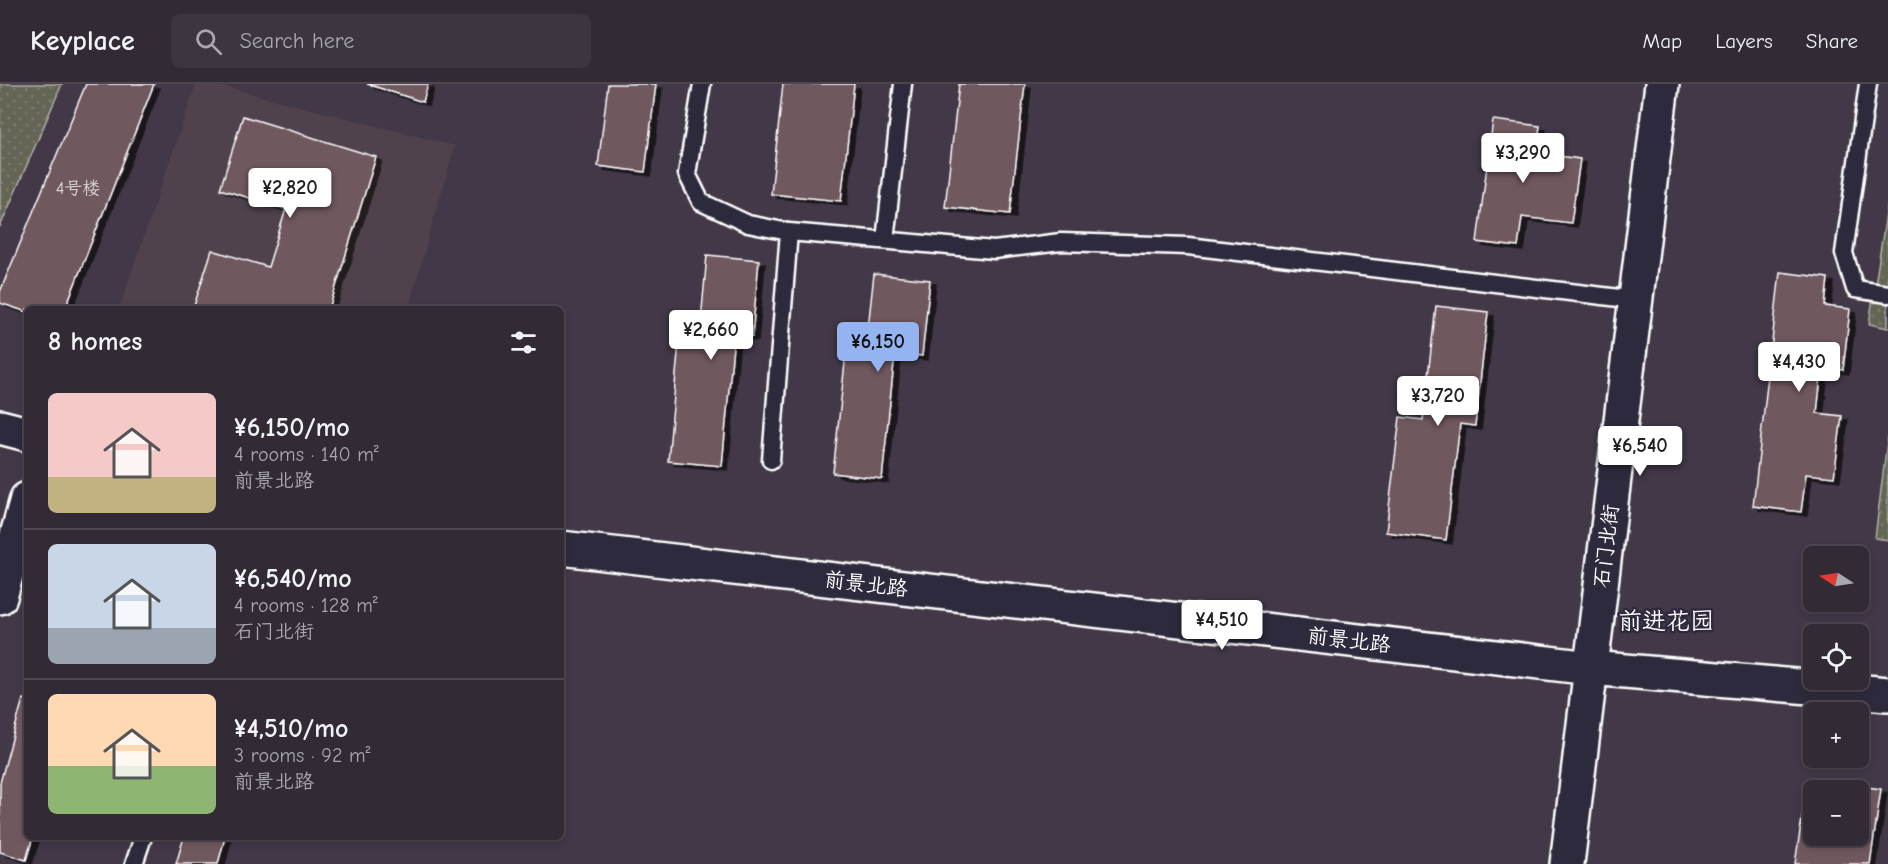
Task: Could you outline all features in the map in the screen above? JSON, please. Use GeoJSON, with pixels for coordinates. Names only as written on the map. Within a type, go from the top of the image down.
{"type":"FeatureCollection","features":[{"type":"Feature","properties":{"kind":"street","name":"石门北街"},"geometry":{"type":"LineString","coordinates":[[1567,864],[1662,84]]}},
{"type":"Feature","properties":{"kind":"street"},"geometry":{"type":"LineString","coordinates":[[0,427],[24,433]]}},
{"type":"Feature","properties":{"kind":"street"},"geometry":{"type":"LineString","coordinates":[[0,597],[24,511]]}},
{"type":"Feature","properties":{"kind":"street","name":"前景北路"},"geometry":{"type":"LineString","coordinates":[[564,548],[1592,668],[1888,694]]}},
{"type":"Feature","properties":{"kind":"lane"},"geometry":{"type":"LineString","coordinates":[[702,84],[687,174],[700,202],[748,224],[789,232],[994,250],[1061,242],[1188,246],[1636,300]]}},
{"type":"Feature","properties":{"kind":"lane"},"geometry":{"type":"LineString","coordinates":[[885,240],[903,84]]}},
{"type":"Feature","properties":{"kind":"lane"},"geometry":{"type":"LineString","coordinates":[[1868,84],[1844,253],[1855,288],[1888,294]]}},
{"type":"Feature","properties":{"kind":"lane"},"geometry":{"type":"LineString","coordinates":[[771,459],[789,232]]}},
{"type":"Feature","properties":{"kind":"lane"},"geometry":{"type":"LineString","coordinates":[[134,864],[142,840]]}},
{"type":"Feature","properties":{"kind":"shaded area"},"geometry":{"type":"Polygon","coordinates":[[[196,84],[214,84],[455,146],[409,306],[120,306],[196,84]]]}},
{"type":"Feature","properties":{"kind":"green space"},"geometry":{"type":"Polygon","coordinates":[[[0,84],[62,84],[0,227],[0,84]]]}},
{"type":"Feature","properties":{"kind":"green space"},"geometry":{"type":"Polygon","coordinates":[[[1888,201],[1888,328],[1869,324],[1888,201]]]}},
{"type":"Feature","properties":{"kind":"green space"},"geometry":{"type":"Polygon","coordinates":[[[1888,434],[1888,540],[1875,538],[1888,434]]]}},
{"type":"Feature","properties":{"kind":"building"},"geometry":{"type":"Polygon","coordinates":[[[86,84],[154,84],[66,306],[24,306],[24,311],[0,303],[0,292],[86,84]]]}},
{"type":"Feature","properties":{"kind":"building"},"geometry":{"type":"Polygon","coordinates":[[[367,84],[428,84],[423,102],[367,84]]]}},
{"type":"Feature","properties":{"kind":"building"},"geometry":{"type":"Polygon","coordinates":[[[608,84],[656,84],[645,172],[598,166],[608,84]]]}},
{"type":"Feature","properties":{"kind":"building"},"geometry":{"type":"Polygon","coordinates":[[[783,84],[854,84],[841,201],[771,194],[783,84]]]}},
{"type":"Feature","properties":{"kind":"building"},"geometry":{"type":"Polygon","coordinates":[[[959,84],[1025,84],[1010,214],[945,207],[959,84]]]}},
{"type":"Feature","properties":{"kind":"building"},"geometry":{"type":"Polygon","coordinates":[[[243,116],[376,157],[330,306],[194,306],[212,250],[268,267],[286,209],[220,189],[243,116]]]}},
{"type":"Feature","properties":{"kind":"building"},"geometry":{"type":"Polygon","coordinates":[[[1493,120],[1540,126],[1536,153],[1580,159],[1571,223],[1522,217],[1518,247],[1477,242],[1493,120]]]}},
{"type":"Feature","properties":{"kind":"building"},"geometry":{"type":"Polygon","coordinates":[[[707,255],[759,260],[752,337],[734,335],[722,466],[668,461],[680,331],[700,332],[707,255]]]}},
{"type":"Feature","properties":{"kind":"building"},"geometry":{"type":"Polygon","coordinates":[[[1780,272],[1828,278],[1825,306],[1850,309],[1843,370],[1822,367],[1817,413],[1842,416],[1834,477],[1806,474],[1801,512],[1753,506],[1780,272]]]}},
{"type":"Feature","properties":{"kind":"building"},"geometry":{"type":"Polygon","coordinates":[[[874,274],[930,280],[922,356],[895,353],[882,479],[833,473],[847,344],[866,346],[874,274]]]}},
{"type":"Feature","properties":{"kind":"building"},"geometry":{"type":"Polygon","coordinates":[[[1436,306],[1488,312],[1475,426],[1460,424],[1446,540],[1386,532],[1400,417],[1423,420],[1436,306]]]}},
{"type":"Feature","properties":{"kind":"building"},"geometry":{"type":"Polygon","coordinates":[[[24,699],[24,840],[32,840],[26,860],[0,852],[0,783],[24,699]]]}},
{"type":"Feature","properties":{"kind":"building"},"geometry":{"type":"Polygon","coordinates":[[[1869,787],[1881,789],[1870,864],[1795,864],[1803,812],[1803,846],[1869,846],[1869,787]]]}},
{"type":"Feature","properties":{"kind":"building"},"geometry":{"type":"Polygon","coordinates":[[[183,840],[224,840],[218,864],[176,864],[183,840]]]}},
{"type":"Feature","properties":{"kind":"district","name":"前进花园"},"geometry":{"type":"Point","coordinates":[1666,621]}}]}
